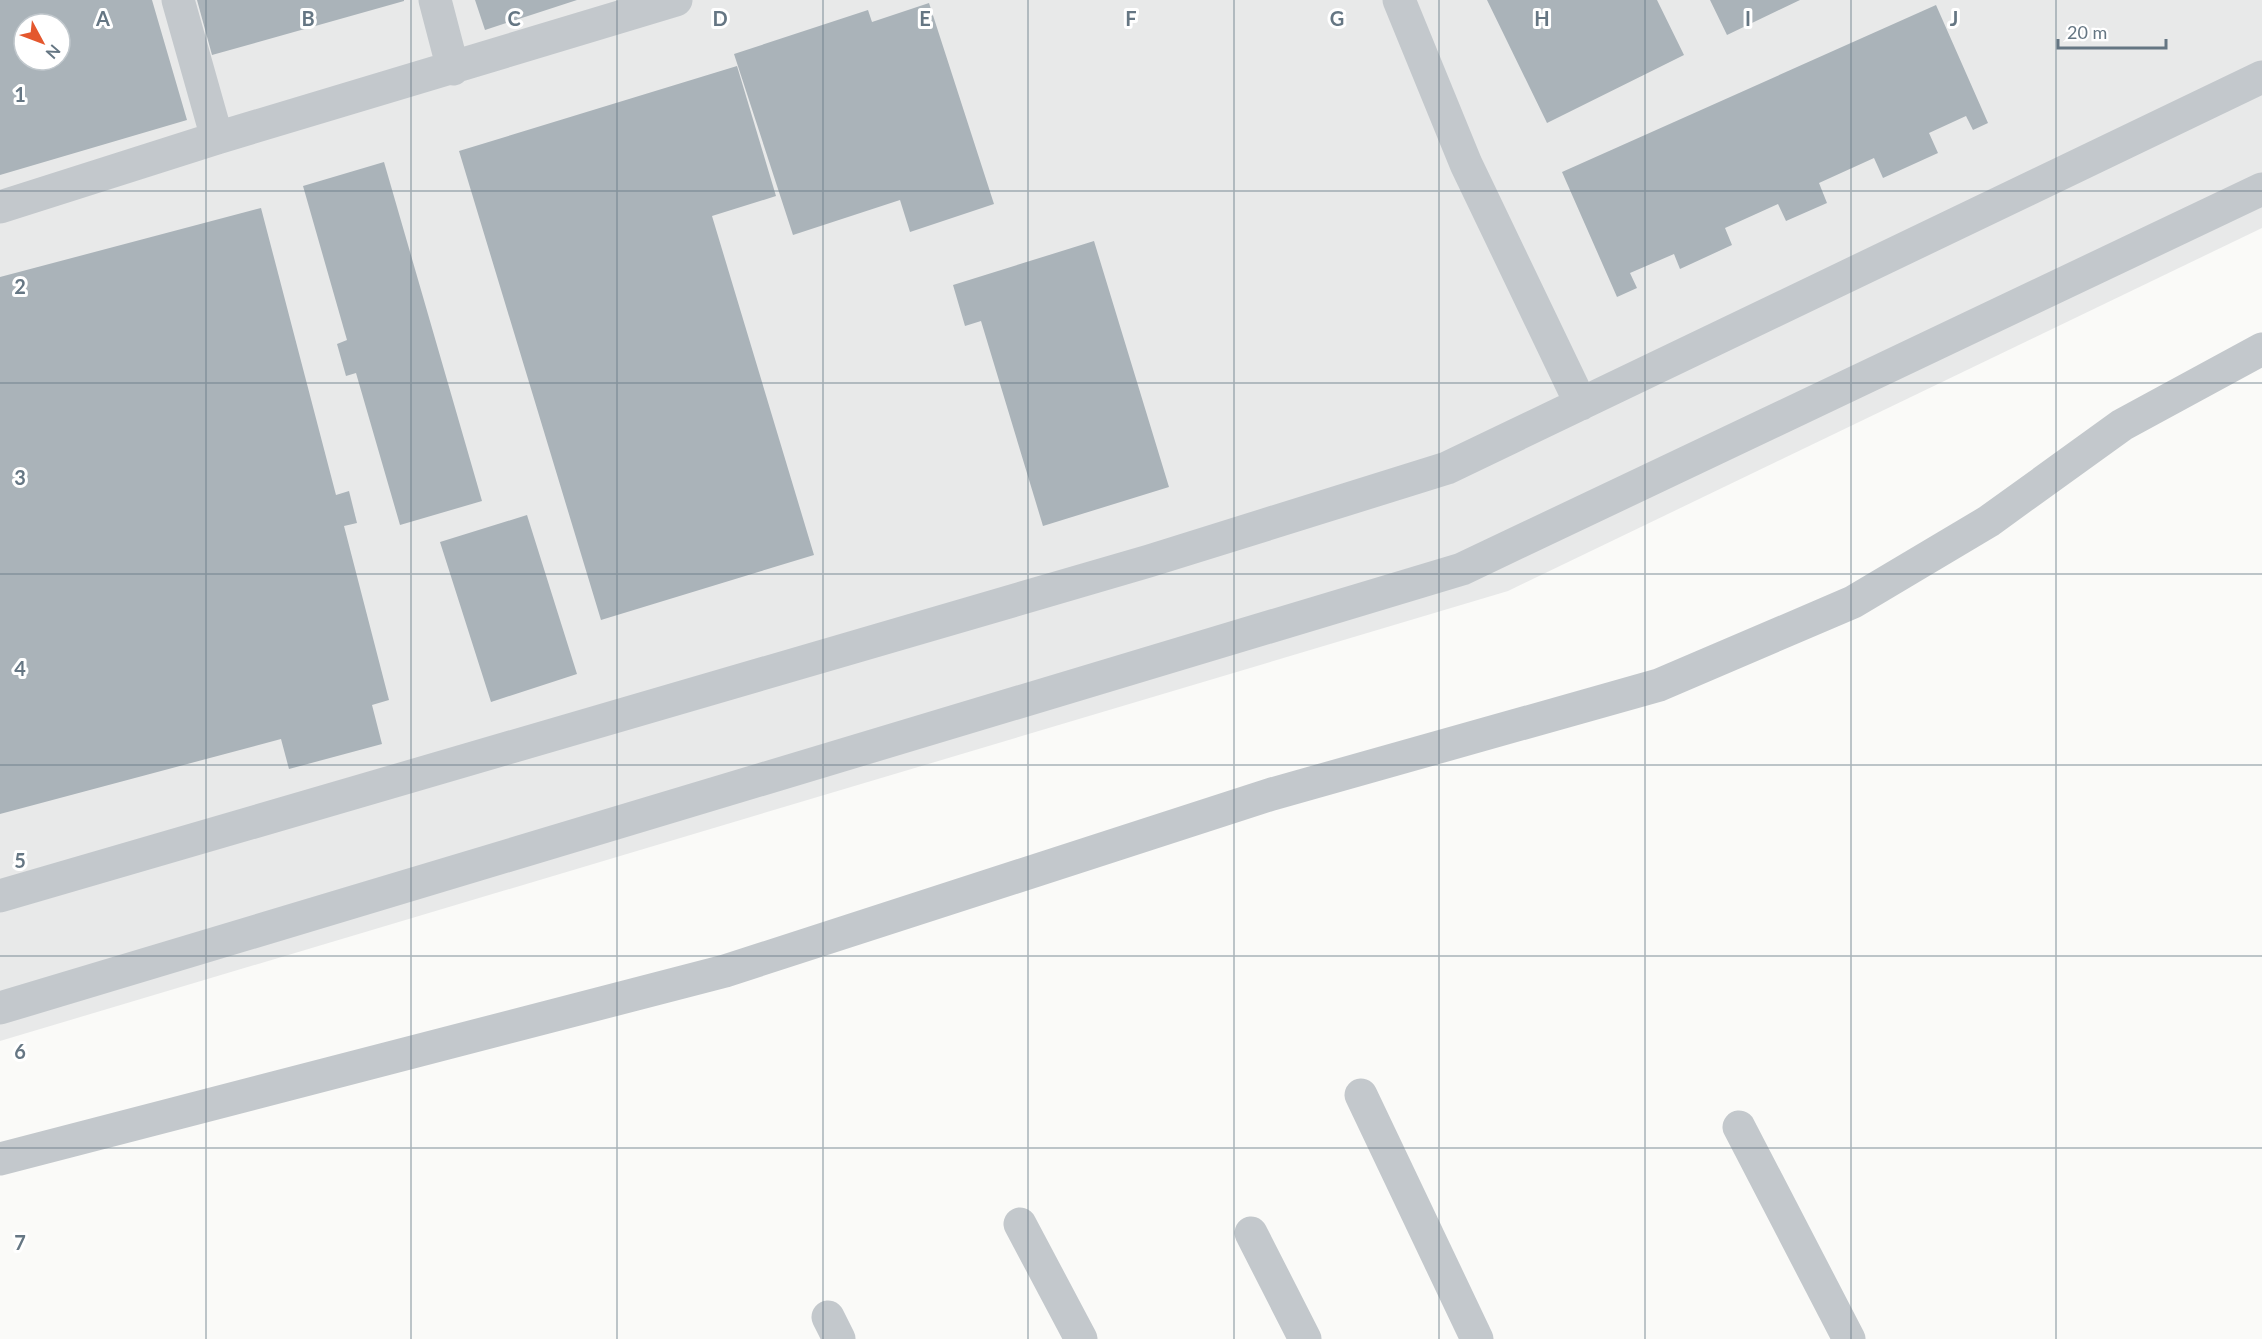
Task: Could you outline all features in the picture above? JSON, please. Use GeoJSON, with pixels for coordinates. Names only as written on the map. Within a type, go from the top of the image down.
{"type":"FeatureCollection","features":[{"type":"Feature","properties":{"kind":"street"},"geometry":{"type":"LineString","coordinates":[[178,0],[217,138]]}},
{"type":"Feature","properties":{"kind":"street"},"geometry":{"type":"LineString","coordinates":[[435,0],[453,69]]}},
{"type":"Feature","properties":{"kind":"street"},"geometry":{"type":"LineString","coordinates":[[0,207],[217,138],[453,69],[676,0]]}},
{"type":"Feature","properties":{"kind":"street"},"geometry":{"type":"LineString","coordinates":[[1399,0],[1466,164],[1581,404]]}},
{"type":"Feature","properties":{"kind":"street"},"geometry":{"type":"LineString","coordinates":[[0,896],[1137,564],[1447,468],[2262,77]]}},
{"type":"Feature","properties":{"kind":"street"},"geometry":{"type":"LineString","coordinates":[[0,1008],[1462,569],[2262,189]]}},
{"type":"Feature","properties":{"kind":"street"},"geometry":{"type":"LineString","coordinates":[[0,1159],[725,971],[1272,794],[1659,685],[1852,602],[1989,521],[2122,425],[2262,349]]}},
{"type":"Feature","properties":{"kind":"street"},"geometry":{"type":"LineString","coordinates":[[1361,1095],[1477,1339]]}},
{"type":"Feature","properties":{"kind":"street"},"geometry":{"type":"LineString","coordinates":[[1739,1127],[1849,1339]]}},
{"type":"Feature","properties":{"kind":"street"},"geometry":{"type":"LineString","coordinates":[[1020,1224],[1081,1339]]}},
{"type":"Feature","properties":{"kind":"street"},"geometry":{"type":"LineString","coordinates":[[1251,1233],[1305,1339]]}},
{"type":"Feature","properties":{"kind":"shaded area"},"geometry":{"type":"Polygon","coordinates":[[[0,0],[2262,0],[2262,228],[1508,591],[0,1041],[0,0]]]}},
{"type":"Feature","properties":{"kind":"building"},"geometry":{"type":"Polygon","coordinates":[[[0,0],[152,0],[187,120],[0,175],[0,0]]]}},
{"type":"Feature","properties":{"kind":"building"},"geometry":{"type":"Polygon","coordinates":[[[197,0],[404,0],[404,1],[212,55],[197,0]]]}},
{"type":"Feature","properties":{"kind":"building"},"geometry":{"type":"Polygon","coordinates":[[[475,0],[577,0],[485,30],[475,0]]]}},
{"type":"Feature","properties":{"kind":"building"},"geometry":{"type":"Polygon","coordinates":[[[1487,0],[1657,0],[1684,55],[1547,123],[1487,0]]]}},
{"type":"Feature","properties":{"kind":"building"},"geometry":{"type":"Polygon","coordinates":[[[1710,0],[1800,0],[1727,35],[1710,0]]]}},
{"type":"Feature","properties":{"kind":"building"},"geometry":{"type":"Polygon","coordinates":[[[929,3],[994,204],[910,232],[900,200],[793,235],[734,54],[868,10],[872,22],[929,3]]]}},
{"type":"Feature","properties":{"kind":"building"},"geometry":{"type":"Polygon","coordinates":[[[1936,5],[1988,123],[1973,130],[1966,116],[1929,133],[1938,153],[1883,178],[1874,158],[1819,183],[1827,203],[1786,221],[1778,204],[1725,228],[1732,245],[1680,269],[1674,254],[1630,273],[1637,288],[1617,297],[1562,172],[1936,5]]]}},
{"type":"Feature","properties":{"kind":"building"},"geometry":{"type":"Polygon","coordinates":[[[737,66],[776,196],[712,216],[814,555],[601,620],[459,151],[737,66]]]}},
{"type":"Feature","properties":{"kind":"building"},"geometry":{"type":"Polygon","coordinates":[[[384,162],[482,501],[400,525],[356,373],[346,376],[337,344],[347,340],[303,186],[384,162]]]}},
{"type":"Feature","properties":{"kind":"building"},"geometry":{"type":"Polygon","coordinates":[[[261,208],[336,495],[349,491],[357,523],[344,526],[389,700],[372,705],[382,744],[289,769],[281,739],[0,814],[0,277],[261,208]]]}},
{"type":"Feature","properties":{"kind":"building"},"geometry":{"type":"Polygon","coordinates":[[[1094,241],[1169,487],[1043,526],[981,321],[965,326],[953,285],[1094,241]]]}},
{"type":"Feature","properties":{"kind":"building"},"geometry":{"type":"Polygon","coordinates":[[[527,515],[577,674],[491,702],[440,542],[527,515]]]}}]}
